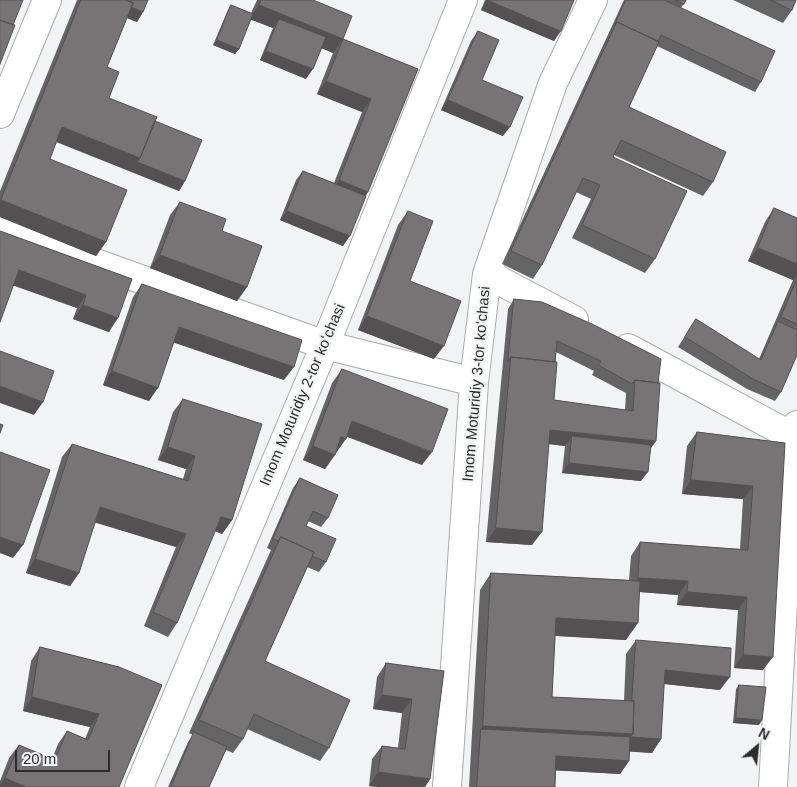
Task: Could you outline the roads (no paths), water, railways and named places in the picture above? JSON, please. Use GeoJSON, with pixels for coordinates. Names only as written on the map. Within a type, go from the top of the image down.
{"type":"FeatureCollection","features":[{"type":"Feature","properties":{"kind":"street"},"geometry":{"type":"LineString","coordinates":[[0,114],[47,0]]}},
{"type":"Feature","properties":{"kind":"street","name":"Imom Moturidiy 2-tor koʻchasi"},"geometry":{"type":"LineString","coordinates":[[138,787],[325,345],[463,0]]}},
{"type":"Feature","properties":{"kind":"street","name":"Imom Moturidiy 3-tor koʻchasi"},"geometry":{"type":"LineString","coordinates":[[447,787],[474,382],[487,274],[553,83],[593,0]]}},
{"type":"Feature","properties":{"kind":"street"},"geometry":{"type":"LineString","coordinates":[[0,229],[325,345],[474,382]]}},
{"type":"Feature","properties":{"kind":"street"},"geometry":{"type":"LineString","coordinates":[[487,274],[795,433],[773,787]]}}]}
